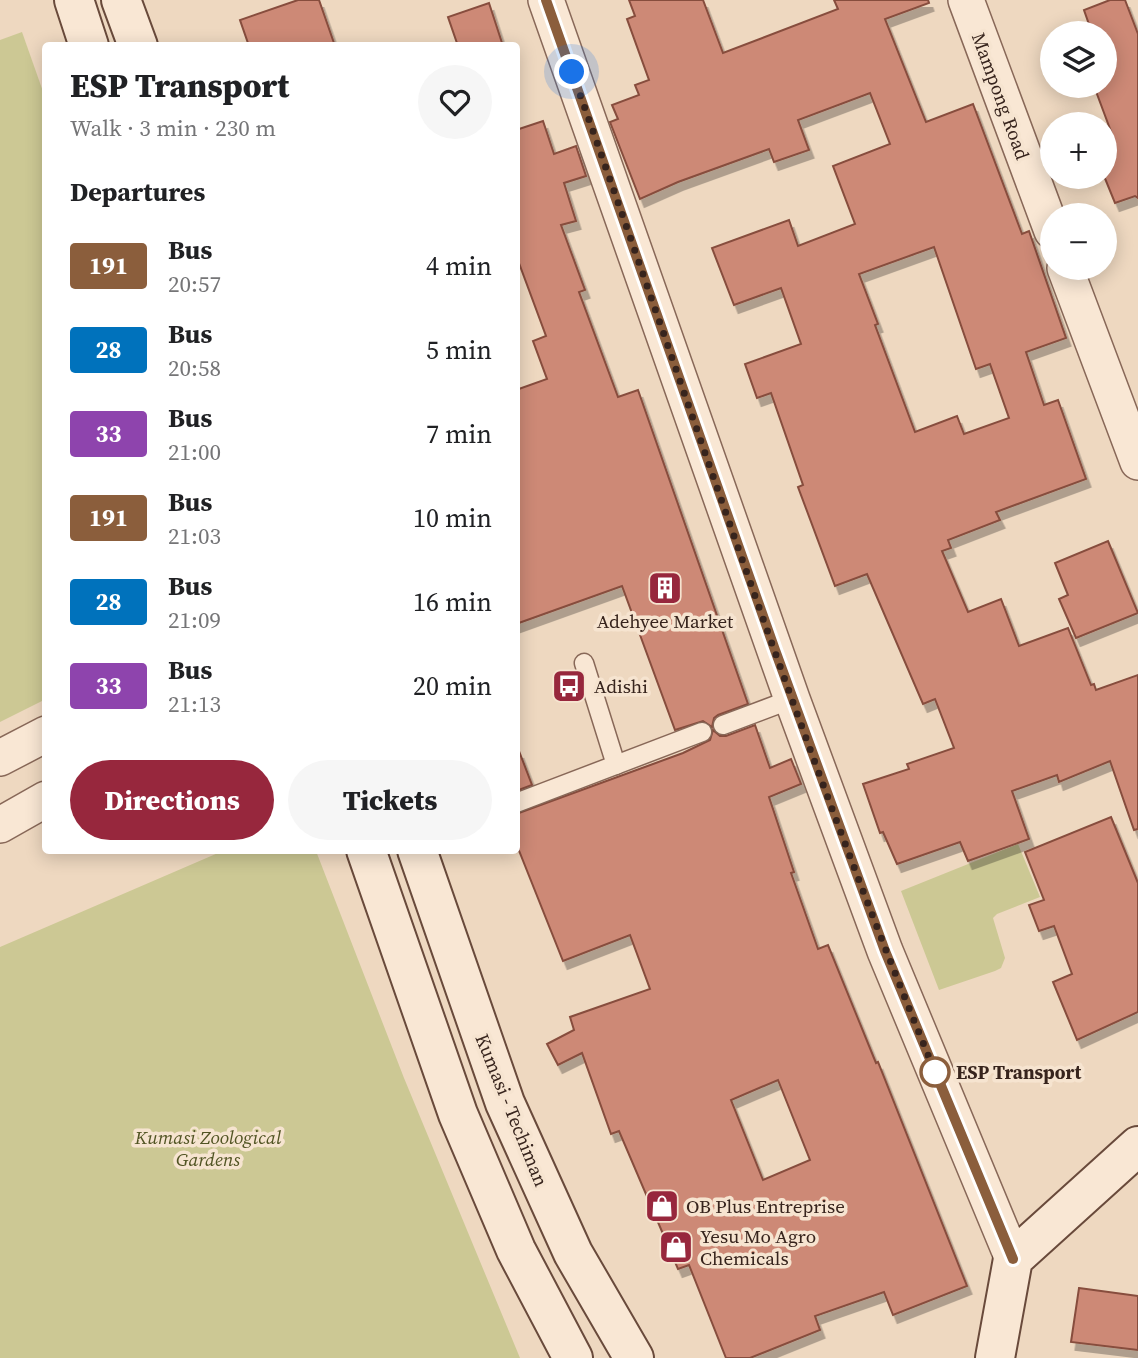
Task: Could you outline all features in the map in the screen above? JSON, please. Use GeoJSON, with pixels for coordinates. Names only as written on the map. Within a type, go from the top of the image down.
{"type":"FeatureCollection","features":[{"type":"Feature","properties":{"kind":"main road"},"geometry":{"type":"LineString","coordinates":[[74,0],[88,42]]}},
{"type":"Feature","properties":{"kind":"main road"},"geometry":{"type":"LineString","coordinates":[[121,0],[137,42]]}},
{"type":"Feature","properties":{"kind":"main road"},"geometry":{"type":"LineString","coordinates":[[367,854],[458,1114],[516,1250],[573,1358]]}},
{"type":"Feature","properties":{"kind":"main road","name":"Kumasi - Techiman"},"geometry":{"type":"LineString","coordinates":[[418,854],[505,1102],[540,1184],[573,1252],[634,1358]]}},
{"type":"Feature","properties":{"kind":"main road"},"geometry":{"type":"LineString","coordinates":[[412,984],[459,972]]}},
{"type":"Feature","properties":{"kind":"main road"},"geometry":{"type":"LineString","coordinates":[[995,1358],[1013,1259],[1138,1146]]}},
{"type":"Feature","properties":{"kind":"street"},"geometry":{"type":"LineString","coordinates":[[546,0],[792,699],[885,951],[1013,1259]]}},
{"type":"Feature","properties":{"kind":"street","name":"Mampong Road"},"geometry":{"type":"LineString","coordinates":[[966,0],[1042,203]]}},
{"type":"Feature","properties":{"kind":"street"},"geometry":{"type":"LineString","coordinates":[[1070,280],[1138,462]]}},
{"type":"Feature","properties":{"kind":"street"},"geometry":{"type":"LineString","coordinates":[[0,758],[42,736]]}},
{"type":"Feature","properties":{"kind":"street"},"geometry":{"type":"LineString","coordinates":[[0,825],[42,801]]}},
{"type":"Feature","properties":{"kind":"lane"},"geometry":{"type":"LineString","coordinates":[[584,663],[616,765]]}},
{"type":"Feature","properties":{"kind":"lane"},"geometry":{"type":"LineString","coordinates":[[723,725],[792,699]]}},
{"type":"Feature","properties":{"kind":"lane"},"geometry":{"type":"LineString","coordinates":[[520,801],[702,732]]}},
{"type":"Feature","properties":{"kind":"green space"},"geometry":{"type":"Polygon","coordinates":[[[22,32],[42,89],[42,701],[0,722],[0,40],[22,32]]]}},
{"type":"Feature","properties":{"kind":"green space"},"geometry":{"type":"Polygon","coordinates":[[[1018,844],[1040,897],[993,918],[1005,958],[1001,968],[939,990],[901,891],[1018,844]]]}},
{"type":"Feature","properties":{"kind":"green space","name":"Kumasi Zoological Gardens"},"geometry":{"type":"Polygon","coordinates":[[[216,854],[317,854],[404,1078],[520,1358],[0,1358],[0,947],[216,854]]]}},
{"type":"Feature","properties":{"kind":"building"},"geometry":{"type":"Polygon","coordinates":[[[298,0],[319,0],[334,42],[248,42],[240,20],[298,0]]]}},
{"type":"Feature","properties":{"kind":"building"},"geometry":{"type":"Polygon","coordinates":[[[629,0],[703,0],[723,53],[838,9],[834,0],[928,0],[929,3],[885,19],[926,122],[973,104],[1022,234],[1029,231],[1040,263],[1040,280],[1046,280],[1066,338],[1026,352],[1044,405],[1058,400],[1086,479],[996,512],[1000,520],[948,540],[951,548],[942,551],[968,612],[1001,599],[1019,646],[1068,628],[1091,685],[1094,684],[1096,690],[1138,675],[1138,829],[1134,830],[1110,761],[1059,782],[1057,775],[1012,791],[1029,839],[968,861],[960,842],[897,864],[883,832],[880,833],[863,784],[909,769],[907,764],[954,748],[935,699],[923,704],[867,574],[835,586],[798,487],[803,485],[771,393],[757,398],[745,364],[801,344],[781,288],[734,305],[712,248],[789,220],[798,246],[855,224],[833,166],[890,144],[870,93],[798,120],[809,150],[774,162],[769,149],[678,182],[640,199],[610,122],[618,119],[612,105],[639,95],[635,85],[649,80],[627,19],[635,16],[629,0]],[[934,247],[859,274],[915,432],[957,416],[964,434],[1009,418],[990,364],[976,369],[934,247]]]}},
{"type":"Feature","properties":{"kind":"building"},"geometry":{"type":"Polygon","coordinates":[[[1110,0],[1125,0],[1138,34],[1138,198],[1135,196],[1115,203],[1109,189],[1117,189],[1117,112],[1104,112],[1098,98],[1117,98],[1117,21],[1088,21],[1084,10],[1110,0]]]}},
{"type":"Feature","properties":{"kind":"building"},"geometry":{"type":"Polygon","coordinates":[[[489,3],[502,42],[457,42],[448,17],[489,3]]]}},
{"type":"Feature","properties":{"kind":"building"},"geometry":{"type":"Polygon","coordinates":[[[543,121],[554,154],[576,146],[586,176],[564,183],[576,221],[561,225],[585,290],[579,292],[618,397],[638,390],[748,704],[718,715],[714,718],[712,727],[703,721],[675,730],[622,586],[520,623],[520,389],[547,379],[533,341],[546,336],[520,266],[520,129],[543,121]]]}},
{"type":"Feature","properties":{"kind":"building"},"geometry":{"type":"Polygon","coordinates":[[[1108,541],[1138,613],[1076,638],[1059,599],[1068,595],[1055,563],[1108,541]]]}},
{"type":"Feature","properties":{"kind":"building"},"geometry":{"type":"Polygon","coordinates":[[[755,725],[770,768],[791,759],[801,784],[769,797],[794,872],[791,873],[818,949],[828,945],[876,1063],[878,1062],[967,1286],[893,1315],[884,1292],[815,1316],[820,1330],[750,1358],[726,1358],[689,1265],[678,1269],[619,1131],[611,1134],[582,1053],[558,1065],[547,1044],[574,1030],[570,1017],[650,989],[630,935],[563,961],[520,853],[520,813],[683,753],[710,740],[713,730],[720,736],[755,725]],[[778,1080],[731,1100],[763,1180],[810,1160],[778,1080]]]}},
{"type":"Feature","properties":{"kind":"building"},"geometry":{"type":"Polygon","coordinates":[[[520,754],[532,785],[520,790],[520,754]]]}},
{"type":"Feature","properties":{"kind":"building"},"geometry":{"type":"Polygon","coordinates":[[[1111,817],[1138,883],[1138,1012],[1077,1040],[1053,982],[1072,974],[1054,926],[1039,931],[1029,905],[1044,900],[1025,852],[1111,817]]]}},
{"type":"Feature","properties":{"kind":"building"},"geometry":{"type":"Polygon","coordinates":[[[1079,1288],[1138,1296],[1138,1350],[1071,1342],[1079,1288]]]}},
{"type":"Feature","properties":{"kind":"bus line","name":"191"},"geometry":{"type":"LineString","coordinates":[[546,0],[775,650],[885,951],[1013,1259]]}},
{"type":"Feature","properties":{"kind":"place","name":"Adehyee Market"},"geometry":{"type":"Point","coordinates":[665,588]}},
{"type":"Feature","properties":{"kind":"place","name":"Adishi"},"geometry":{"type":"Point","coordinates":[569,686]}},
{"type":"Feature","properties":{"kind":"place","name":"ESP Transport"},"geometry":{"type":"Point","coordinates":[935,1072]}},
{"type":"Feature","properties":{"kind":"place","name":"OB Plus Entreprise"},"geometry":{"type":"Point","coordinates":[662,1206]}},
{"type":"Feature","properties":{"kind":"place","name":"Yesu Mo Agro Chemicals"},"geometry":{"type":"Point","coordinates":[676,1247]}},
{"type":"Feature","properties":{"kind":"route"},"geometry":{"type":"LineString","coordinates":[[572,72],[792,699],[885,951],[938,1079],[935,1072]]}}]}
